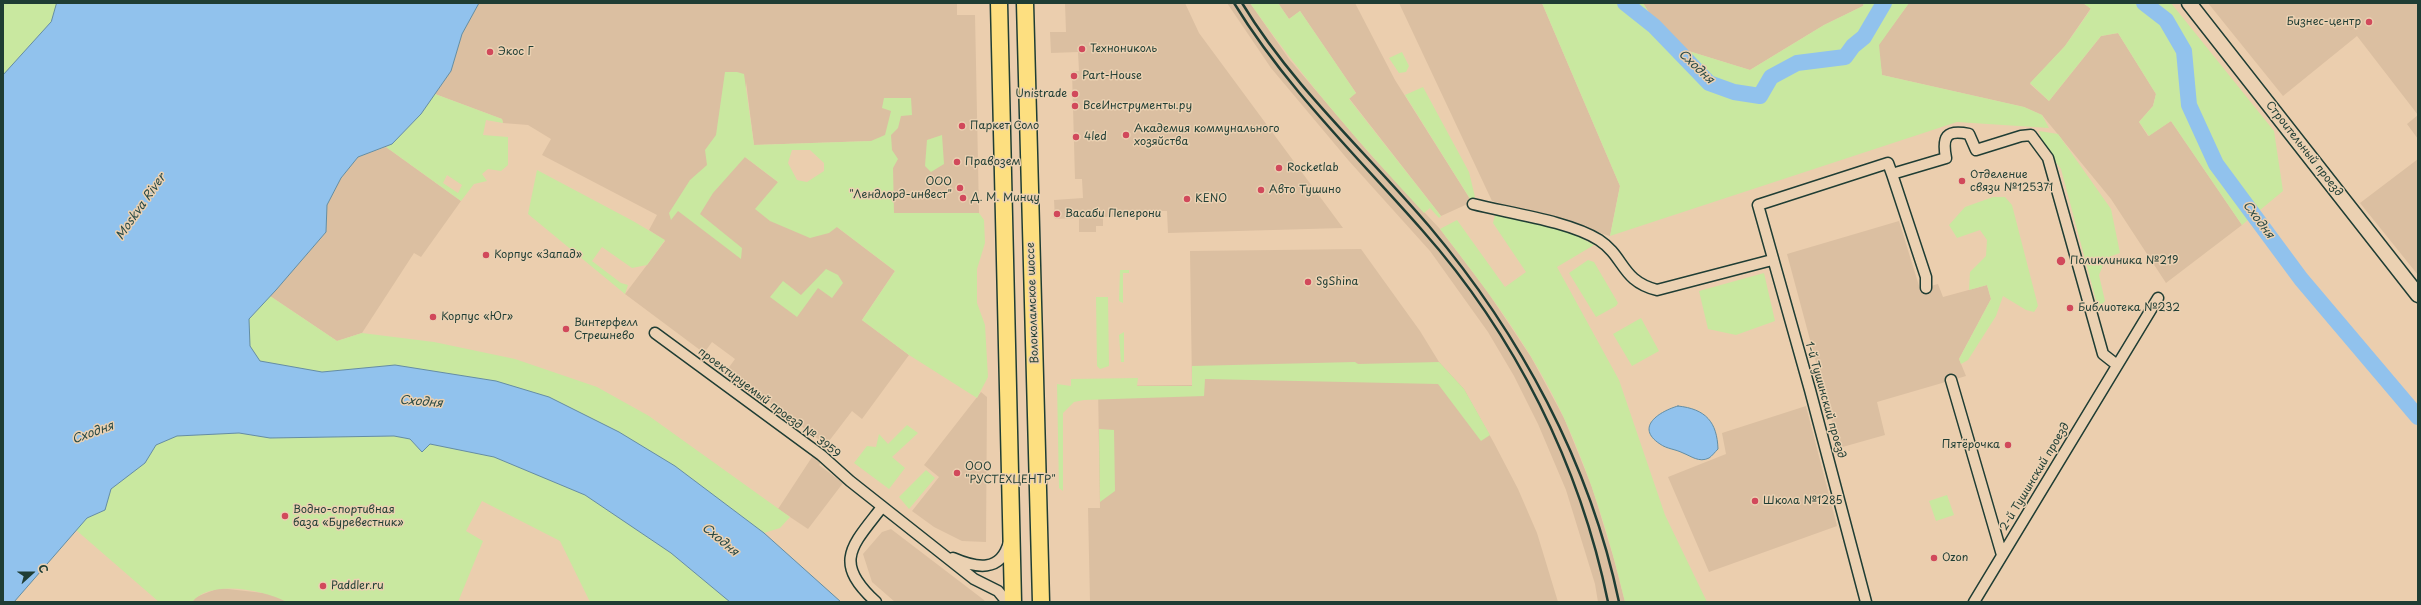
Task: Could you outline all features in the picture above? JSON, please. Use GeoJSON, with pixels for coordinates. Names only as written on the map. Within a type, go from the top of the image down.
{"type":"FeatureCollection","features":[{"type":"Feature","properties":{"kind":"main road"},"geometry":{"type":"LineString","coordinates":[[999,3],[1013,602]]}},
{"type":"Feature","properties":{"kind":"main road","name":"Волоколамское шоссе"},"geometry":{"type":"LineString","coordinates":[[1025,3],[1041,600]]}},
{"type":"Feature","properties":{"kind":"street","name":"Строительный проезд"},"geometry":{"type":"LineString","coordinates":[[2189,3],[2418,295]]}},
{"type":"Feature","properties":{"kind":"street"},"geometry":{"type":"LineString","coordinates":[[1926,288],[1926,277],[1892,174],[1946,158],[1943,144],[1947,136],[1957,131],[1969,134],[1976,150],[2021,136],[2031,135],[2048,158],[2104,354],[2117,365]]}},
{"type":"Feature","properties":{"kind":"street","name":"1-й Тушинский проезд"},"geometry":{"type":"LineString","coordinates":[[1866,602],[1810,390],[1772,260],[1758,205],[1888,163],[1892,174]]}},
{"type":"Feature","properties":{"kind":"street"},"geometry":{"type":"LineString","coordinates":[[1473,204],[1567,227],[1599,240],[1622,264],[1630,277],[1643,286],[1657,290],[1772,260]]}},
{"type":"Feature","properties":{"kind":"street","name":"2-й Тушинский проезд"},"geometry":{"type":"LineString","coordinates":[[1974,602],[2158,298]]}},
{"type":"Feature","properties":{"kind":"street","name":"проектируемый проезд № 3959"},"geometry":{"type":"LineString","coordinates":[[655,332],[821,455],[882,506],[974,578],[998,591],[1008,602]]}},
{"type":"Feature","properties":{"kind":"street"},"geometry":{"type":"LineString","coordinates":[[1951,380],[2002,555]]}},
{"type":"Feature","properties":{"kind":"street"},"geometry":{"type":"LineString","coordinates":[[876,602],[856,582],[852,573],[850,556],[854,543],[882,506]]}},
{"type":"Feature","properties":{"kind":"street","name":"проектируемый проезд № 3959"},"geometry":{"type":"LineString","coordinates":[[942,553],[967,564],[987,566],[996,562],[1004,554],[1011,531]]}},
{"type":"Feature","properties":{"kind":"shaded area"},"geometry":{"type":"Polygon","coordinates":[[[479,3],[957,3],[957,15],[975,15],[979,213],[873,213],[871,141],[754,145],[746,82],[745,157],[895,271],[862,320],[909,355],[862,419],[852,411],[826,445],[727,370],[735,359],[712,342],[704,353],[625,294],[665,241],[649,230],[657,215],[542,155],[551,139],[528,125],[503,123],[502,119],[435,94],[451,71],[462,34],[479,3]]]}},
{"type":"Feature","properties":{"kind":"shaded area"},"geometry":{"type":"Polygon","coordinates":[[[1065,3],[1185,3],[1199,33],[1343,228],[1168,233],[1167,211],[1153,211],[1152,216],[1103,217],[1103,226],[1096,226],[1096,232],[1079,232],[1079,218],[1055,219],[1054,200],[1083,198],[1082,179],[1075,179],[1072,71],[1079,71],[1078,52],[1051,53],[1050,32],[1066,32],[1065,3]]]}},
{"type":"Feature","properties":{"kind":"shaded area"},"geometry":{"type":"Polygon","coordinates":[[[1227,3],[1250,3],[1289,59],[1370,154],[1440,229],[1487,291],[1531,357],[1564,418],[1592,487],[1614,559],[1625,602],[1598,602],[1595,584],[1566,490],[1538,424],[1514,376],[1488,332],[1430,251],[1349,161],[1271,68],[1227,3]]]}},
{"type":"Feature","properties":{"kind":"shaded area"},"geometry":{"type":"Polygon","coordinates":[[[1278,3],[1355,3],[1395,80],[1472,202],[1441,216],[1349,98],[1356,93],[1300,11],[1289,19],[1278,3]]]}},
{"type":"Feature","properties":{"kind":"shaded area"},"geometry":{"type":"Polygon","coordinates":[[[1399,3],[1542,3],[1620,186],[1610,236],[1492,201],[1399,3]]]}},
{"type":"Feature","properties":{"kind":"shaded area"},"geometry":{"type":"Polygon","coordinates":[[[1643,3],[1864,3],[1863,6],[1824,25],[1750,70],[1669,45],[1643,3]]]}},
{"type":"Feature","properties":{"kind":"shaded area"},"geometry":{"type":"Polygon","coordinates":[[[1909,3],[2083,3],[2091,8],[2065,46],[2030,84],[2049,101],[2101,36],[2118,33],[2156,94],[2153,106],[2139,122],[2148,136],[2171,121],[2242,225],[2166,283],[2111,199],[2042,115],[2024,107],[1882,75],[1878,45],[1909,3]]]}},
{"type":"Feature","properties":{"kind":"shaded area"},"geometry":{"type":"Polygon","coordinates":[[[2208,3],[2418,3],[2418,115],[2357,36],[2283,96],[2208,3]]]}},
{"type":"Feature","properties":{"kind":"shaded area"},"geometry":{"type":"Polygon","coordinates":[[[2418,115],[2418,139],[2407,124],[2418,115]]]}},
{"type":"Feature","properties":{"kind":"shaded area"},"geometry":{"type":"Polygon","coordinates":[[[386,147],[461,201],[421,257],[414,253],[362,333],[337,341],[270,296],[326,232],[327,205],[341,178],[358,157],[386,147]]]}},
{"type":"Feature","properties":{"kind":"shaded area"},"geometry":{"type":"Polygon","coordinates":[[[2418,159],[2418,275],[2360,203],[2418,159]]]}},
{"type":"Feature","properties":{"kind":"shaded area"},"geometry":{"type":"Polygon","coordinates":[[[1899,221],[1920,289],[1938,284],[1943,297],[1987,285],[1991,299],[1959,359],[1966,376],[1877,402],[1885,435],[1839,448],[1787,254],[1899,221]]]}},
{"type":"Feature","properties":{"kind":"shaded area"},"geometry":{"type":"Polygon","coordinates":[[[1361,249],[1420,331],[1439,362],[1464,389],[1518,489],[1537,533],[1558,602],[1090,602],[1088,508],[1100,508],[1098,386],[1192,385],[1190,251],[1361,249]]]}},
{"type":"Feature","properties":{"kind":"shaded area"},"geometry":{"type":"Polygon","coordinates":[[[981,392],[987,397],[986,542],[962,541],[934,527],[912,511],[939,477],[924,465],[981,392]]]}},
{"type":"Feature","properties":{"kind":"shaded area","name":"Школа №1285"},"geometry":{"type":"Polygon","coordinates":[[[1806,406],[1837,526],[1709,572],[1668,477],[1726,454],[1722,433],[1806,406]]]}},
{"type":"Feature","properties":{"kind":"shaded area"},"geometry":{"type":"Polygon","coordinates":[[[814,454],[822,460],[819,465],[843,483],[808,529],[778,509],[814,454]]]}},
{"type":"Feature","properties":{"kind":"shaded area"},"geometry":{"type":"Polygon","coordinates":[[[891,529],[985,602],[895,602],[872,582],[863,554],[882,532],[891,529]]]}},
{"type":"Feature","properties":{"kind":"shaded area"},"geometry":{"type":"Polygon","coordinates":[[[219,588],[272,594],[287,602],[192,602],[196,597],[219,588]]]}},
{"type":"Feature","properties":{"kind":"green space"},"geometry":{"type":"Polygon","coordinates":[[[3,3],[57,3],[51,22],[3,75],[3,3]]]}},
{"type":"Feature","properties":{"kind":"green space"},"geometry":{"type":"Polygon","coordinates":[[[1250,3],[1278,3],[1289,19],[1300,11],[1356,93],[1349,99],[1441,216],[1439,218],[1430,208],[1424,213],[1355,137],[1290,58],[1250,3]]]}},
{"type":"Feature","properties":{"kind":"green space"},"geometry":{"type":"Polygon","coordinates":[[[1542,3],[1643,3],[1669,45],[1750,70],[1824,25],[1863,6],[1864,3],[1909,3],[1879,45],[1882,75],[2024,107],[2042,115],[2049,128],[1957,122],[1610,236],[1620,186],[1542,3]]]}},
{"type":"Feature","properties":{"kind":"green space"},"geometry":{"type":"Polygon","coordinates":[[[2083,3],[2171,3],[2274,131],[2283,191],[2242,225],[2171,121],[2149,136],[2139,122],[2153,106],[2156,94],[2118,33],[2101,36],[2049,101],[2030,83],[2065,46],[2091,9],[2083,3]]]}},
{"type":"Feature","properties":{"kind":"green space"},"geometry":{"type":"Polygon","coordinates":[[[1402,52],[1409,66],[1406,72],[1399,73],[1389,58],[1402,52]]]}},
{"type":"Feature","properties":{"kind":"green space"},"geometry":{"type":"Polygon","coordinates":[[[725,72],[737,72],[744,74],[754,145],[871,141],[885,135],[891,111],[882,108],[884,98],[911,98],[912,115],[901,116],[898,128],[891,135],[892,150],[898,159],[893,168],[894,213],[979,213],[984,220],[985,243],[977,269],[977,303],[985,325],[988,377],[977,398],[909,355],[862,320],[895,271],[837,227],[829,233],[810,238],[770,221],[755,209],[778,182],[745,157],[713,193],[700,214],[742,248],[741,259],[678,211],[671,220],[669,213],[690,180],[707,165],[705,150],[716,135],[725,72]],[[792,150],[788,163],[797,180],[807,182],[824,171],[824,163],[810,150],[792,150]]]}},
{"type":"Feature","properties":{"kind":"green space"},"geometry":{"type":"Polygon","coordinates":[[[1423,87],[1469,172],[1475,197],[1472,202],[1405,95],[1423,87]]]}},
{"type":"Feature","properties":{"kind":"green space"},"geometry":{"type":"Polygon","coordinates":[[[435,94],[502,119],[503,123],[486,120],[483,135],[508,137],[508,165],[501,171],[488,169],[482,174],[487,181],[474,184],[461,201],[386,147],[392,144],[421,114],[435,94]],[[447,175],[443,183],[458,193],[462,185],[447,175]]]}},
{"type":"Feature","properties":{"kind":"green space"},"geometry":{"type":"Polygon","coordinates":[[[2039,131],[2058,134],[2111,209],[2120,253],[2106,258],[2099,275],[2105,301],[2098,308],[2061,169],[2044,147],[2039,131]]]}},
{"type":"Feature","properties":{"kind":"green space"},"geometry":{"type":"Polygon","coordinates":[[[942,135],[944,164],[931,172],[925,166],[927,140],[942,135]]]}},
{"type":"Feature","properties":{"kind":"green space"},"geometry":{"type":"Polygon","coordinates":[[[537,170],[633,221],[665,240],[647,265],[632,268],[602,247],[592,261],[621,283],[628,285],[625,294],[528,214],[537,170]]]}},
{"type":"Feature","properties":{"kind":"green space"},"geometry":{"type":"Polygon","coordinates":[[[1993,197],[2005,197],[2012,205],[2038,306],[2034,312],[2026,310],[2003,296],[1996,316],[1968,360],[1961,364],[1959,359],[1991,299],[1987,285],[1969,290],[1970,272],[1986,256],[1987,240],[1980,230],[1957,238],[1949,225],[1965,207],[1993,197]]]}},
{"type":"Feature","properties":{"kind":"green space"},"geometry":{"type":"Polygon","coordinates":[[[1495,215],[1570,232],[1594,245],[1557,267],[1619,380],[1665,515],[1707,602],[1625,602],[1613,555],[1583,463],[1552,393],[1508,320],[1440,229],[1457,220],[1505,287],[1526,272],[1493,223],[1495,215]]]}},
{"type":"Feature","properties":{"kind":"green space"},"geometry":{"type":"Polygon","coordinates":[[[1588,260],[1594,262],[1618,303],[1616,306],[1596,317],[1569,273],[1588,260]]]}},
{"type":"Feature","properties":{"kind":"green space"},"geometry":{"type":"Polygon","coordinates":[[[826,269],[838,275],[843,283],[832,298],[818,288],[797,317],[770,297],[783,281],[801,295],[826,269]]]}},
{"type":"Feature","properties":{"kind":"green space"},"geometry":{"type":"Polygon","coordinates":[[[1120,270],[1129,270],[1129,273],[1123,273],[1123,303],[1119,301],[1120,270]]]}},
{"type":"Feature","properties":{"kind":"green space"},"geometry":{"type":"Polygon","coordinates":[[[1764,273],[1775,321],[1736,335],[1708,329],[1699,291],[1764,273]]]}},
{"type":"Feature","properties":{"kind":"green space"},"geometry":{"type":"Polygon","coordinates":[[[270,296],[337,341],[362,333],[434,342],[515,359],[597,387],[649,416],[790,517],[780,528],[764,533],[675,466],[619,432],[549,397],[496,381],[395,365],[322,372],[260,361],[250,346],[249,319],[270,296]]]}},
{"type":"Feature","properties":{"kind":"green space"},"geometry":{"type":"Polygon","coordinates":[[[1096,297],[1108,297],[1109,366],[1100,369],[1097,366],[1096,297]]]}},
{"type":"Feature","properties":{"kind":"green space"},"geometry":{"type":"Polygon","coordinates":[[[1641,318],[1659,351],[1632,366],[1613,334],[1641,318]]]}},
{"type":"Feature","properties":{"kind":"green space"},"geometry":{"type":"Polygon","coordinates":[[[1124,332],[1124,362],[1121,362],[1119,335],[1124,332]]]}},
{"type":"Feature","properties":{"kind":"green space"},"geometry":{"type":"Polygon","coordinates":[[[1355,362],[1358,364],[1439,362],[1464,389],[1490,435],[1481,441],[1438,384],[1205,379],[1204,396],[1084,400],[1074,402],[1063,413],[1063,491],[1059,488],[1057,384],[1071,386],[1071,379],[1138,378],[1137,386],[1192,386],[1192,366],[1355,362]]]}},
{"type":"Feature","properties":{"kind":"green space"},"geometry":{"type":"Polygon","coordinates":[[[907,425],[918,433],[892,457],[905,468],[889,489],[854,463],[867,446],[876,447],[879,434],[888,444],[907,425]]]}},
{"type":"Feature","properties":{"kind":"green space"},"geometry":{"type":"Polygon","coordinates":[[[1099,429],[1114,430],[1115,491],[1100,502],[1099,429]]]}},
{"type":"Feature","properties":{"kind":"green space","name":"Водно-спортивная база «Буревестник»"},"geometry":{"type":"Polygon","coordinates":[[[239,433],[270,438],[394,436],[410,439],[422,452],[430,444],[494,457],[585,495],[671,553],[729,601],[590,602],[560,541],[482,501],[466,531],[483,541],[458,602],[287,602],[252,591],[224,589],[201,595],[192,602],[159,602],[76,530],[87,518],[105,510],[111,489],[145,463],[156,445],[177,436],[239,433]]]}},
{"type":"Feature","properties":{"kind":"green space"},"geometry":{"type":"Polygon","coordinates":[[[926,470],[935,478],[909,509],[899,497],[926,470]]]}},
{"type":"Feature","properties":{"kind":"green space"},"geometry":{"type":"Polygon","coordinates":[[[1947,495],[1954,515],[1936,521],[1929,501],[1947,495]]]}},
{"type":"Feature","properties":{"kind":"water","name":"Moskva River"},"geometry":{"type":"Polygon","coordinates":[[[57,3],[479,3],[462,34],[451,71],[421,114],[392,144],[358,157],[341,178],[327,205],[326,232],[249,319],[250,346],[260,361],[322,372],[395,365],[496,381],[549,397],[619,432],[675,466],[764,533],[841,602],[730,602],[671,553],[585,495],[494,457],[430,444],[422,452],[410,439],[394,436],[270,438],[239,433],[177,436],[156,445],[145,463],[111,489],[105,510],[87,518],[14,602],[3,602],[3,75],[51,22],[57,3]]]}},
{"type":"Feature","properties":{"kind":"water"},"geometry":{"type":"Polygon","coordinates":[[[1678,406],[1696,410],[1708,418],[1712,424],[1715,431],[1718,449],[1709,458],[1702,460],[1663,446],[1653,438],[1649,432],[1652,420],[1671,408],[1678,406]]]}},
{"type":"Feature","properties":{"kind":"waterway","name":"Сходня"},"geometry":{"type":"LineString","coordinates":[[1625,3],[1654,26],[1709,83],[1734,92],[1760,96],[1771,77],[1797,63],[1845,57],[1853,46],[1864,37],[1884,3]]}},
{"type":"Feature","properties":{"kind":"waterway","name":"Сходня"},"geometry":{"type":"LineString","coordinates":[[2144,3],[2166,20],[2184,51],[2189,105],[2216,164],[2301,279],[2418,417]]}},
{"type":"Feature","properties":{"kind":"railway"},"geometry":{"type":"LineString","coordinates":[[1234,3],[1254,34],[1299,93],[1422,230],[1456,271],[1486,313],[1514,358],[1539,404],[1561,452],[1580,501],[1596,551],[1608,602]]}},
{"type":"Feature","properties":{"kind":"railway"},"geometry":{"type":"LineString","coordinates":[[1242,3],[1262,34],[1284,63],[1331,118],[1429,226],[1462,267],[1493,311],[1547,402],[1570,450],[1590,500],[1606,550],[1619,602]]}},
{"type":"Feature","properties":{"kind":"place","name":"Бизнес-центр"},"geometry":{"type":"Point","coordinates":[2369,22]}},
{"type":"Feature","properties":{"kind":"place","name":"Технониколь"},"geometry":{"type":"Point","coordinates":[1082,49]}},
{"type":"Feature","properties":{"kind":"place","name":"Экос Г"},"geometry":{"type":"Point","coordinates":[490,52]}},
{"type":"Feature","properties":{"kind":"place","name":"Part-House"},"geometry":{"type":"Point","coordinates":[1074,76]}},
{"type":"Feature","properties":{"kind":"place","name":"Unistrade"},"geometry":{"type":"Point","coordinates":[1075,94]}},
{"type":"Feature","properties":{"kind":"place","name":"ВсеИнструменты.ру"},"geometry":{"type":"Point","coordinates":[1075,106]}},
{"type":"Feature","properties":{"kind":"place","name":"Паркет Соло"},"geometry":{"type":"Point","coordinates":[962,126]}},
{"type":"Feature","properties":{"kind":"place","name":"Академия коммунального хозяйства"},"geometry":{"type":"Point","coordinates":[1126,135]}},
{"type":"Feature","properties":{"kind":"place","name":"4led"},"geometry":{"type":"Point","coordinates":[1076,137]}},
{"type":"Feature","properties":{"kind":"place","name":"Правозем"},"geometry":{"type":"Point","coordinates":[957,162]}},
{"type":"Feature","properties":{"kind":"place","name":"Rocketlab"},"geometry":{"type":"Point","coordinates":[1279,168]}},
{"type":"Feature","properties":{"kind":"place","name":"Отделение связи №125371"},"geometry":{"type":"Point","coordinates":[1962,181]}},
{"type":"Feature","properties":{"kind":"place","name":"ООО \"Лендлорд-инвест\""},"geometry":{"type":"Point","coordinates":[960,188]}},
{"type":"Feature","properties":{"kind":"place","name":"Авто Тушино"},"geometry":{"type":"Point","coordinates":[1261,190]}},
{"type":"Feature","properties":{"kind":"place","name":"Д. М. Минцу"},"geometry":{"type":"Point","coordinates":[963,198]}},
{"type":"Feature","properties":{"kind":"place","name":"KENO"},"geometry":{"type":"Point","coordinates":[1187,199]}},
{"type":"Feature","properties":{"kind":"place","name":"Васаби Пеперони"},"geometry":{"type":"Point","coordinates":[1057,214]}},
{"type":"Feature","properties":{"kind":"place","name":"Корпус «Запад»"},"geometry":{"type":"Point","coordinates":[486,255]}},
{"type":"Feature","properties":{"kind":"place","name":"Поликлиника №219"},"geometry":{"type":"Point","coordinates":[2061,261]}},
{"type":"Feature","properties":{"kind":"place","name":"SgShina"},"geometry":{"type":"Point","coordinates":[1308,282]}},
{"type":"Feature","properties":{"kind":"place","name":"Библиотека №232"},"geometry":{"type":"Point","coordinates":[2070,308]}},
{"type":"Feature","properties":{"kind":"place","name":"Корпус «Юг»"},"geometry":{"type":"Point","coordinates":[433,317]}},
{"type":"Feature","properties":{"kind":"place","name":"Винтерфелл Стрешнево"},"geometry":{"type":"Point","coordinates":[566,329]}},
{"type":"Feature","properties":{"kind":"place","name":"Пятёрочка"},"geometry":{"type":"Point","coordinates":[2008,445]}},
{"type":"Feature","properties":{"kind":"place","name":"ООО \"РУСТЕХЦЕНТР\""},"geometry":{"type":"Point","coordinates":[957,473]}},
{"type":"Feature","properties":{"kind":"place","name":"Школа №1285"},"geometry":{"type":"Point","coordinates":[1755,501]}},
{"type":"Feature","properties":{"kind":"place","name":"Водно-спортивная база «Буревестник»"},"geometry":{"type":"Point","coordinates":[285,516]}},
{"type":"Feature","properties":{"kind":"place","name":"Ozon"},"geometry":{"type":"Point","coordinates":[1934,558]}},
{"type":"Feature","properties":{"kind":"place","name":"Paddler.ru"},"geometry":{"type":"Point","coordinates":[323,586]}}]}
